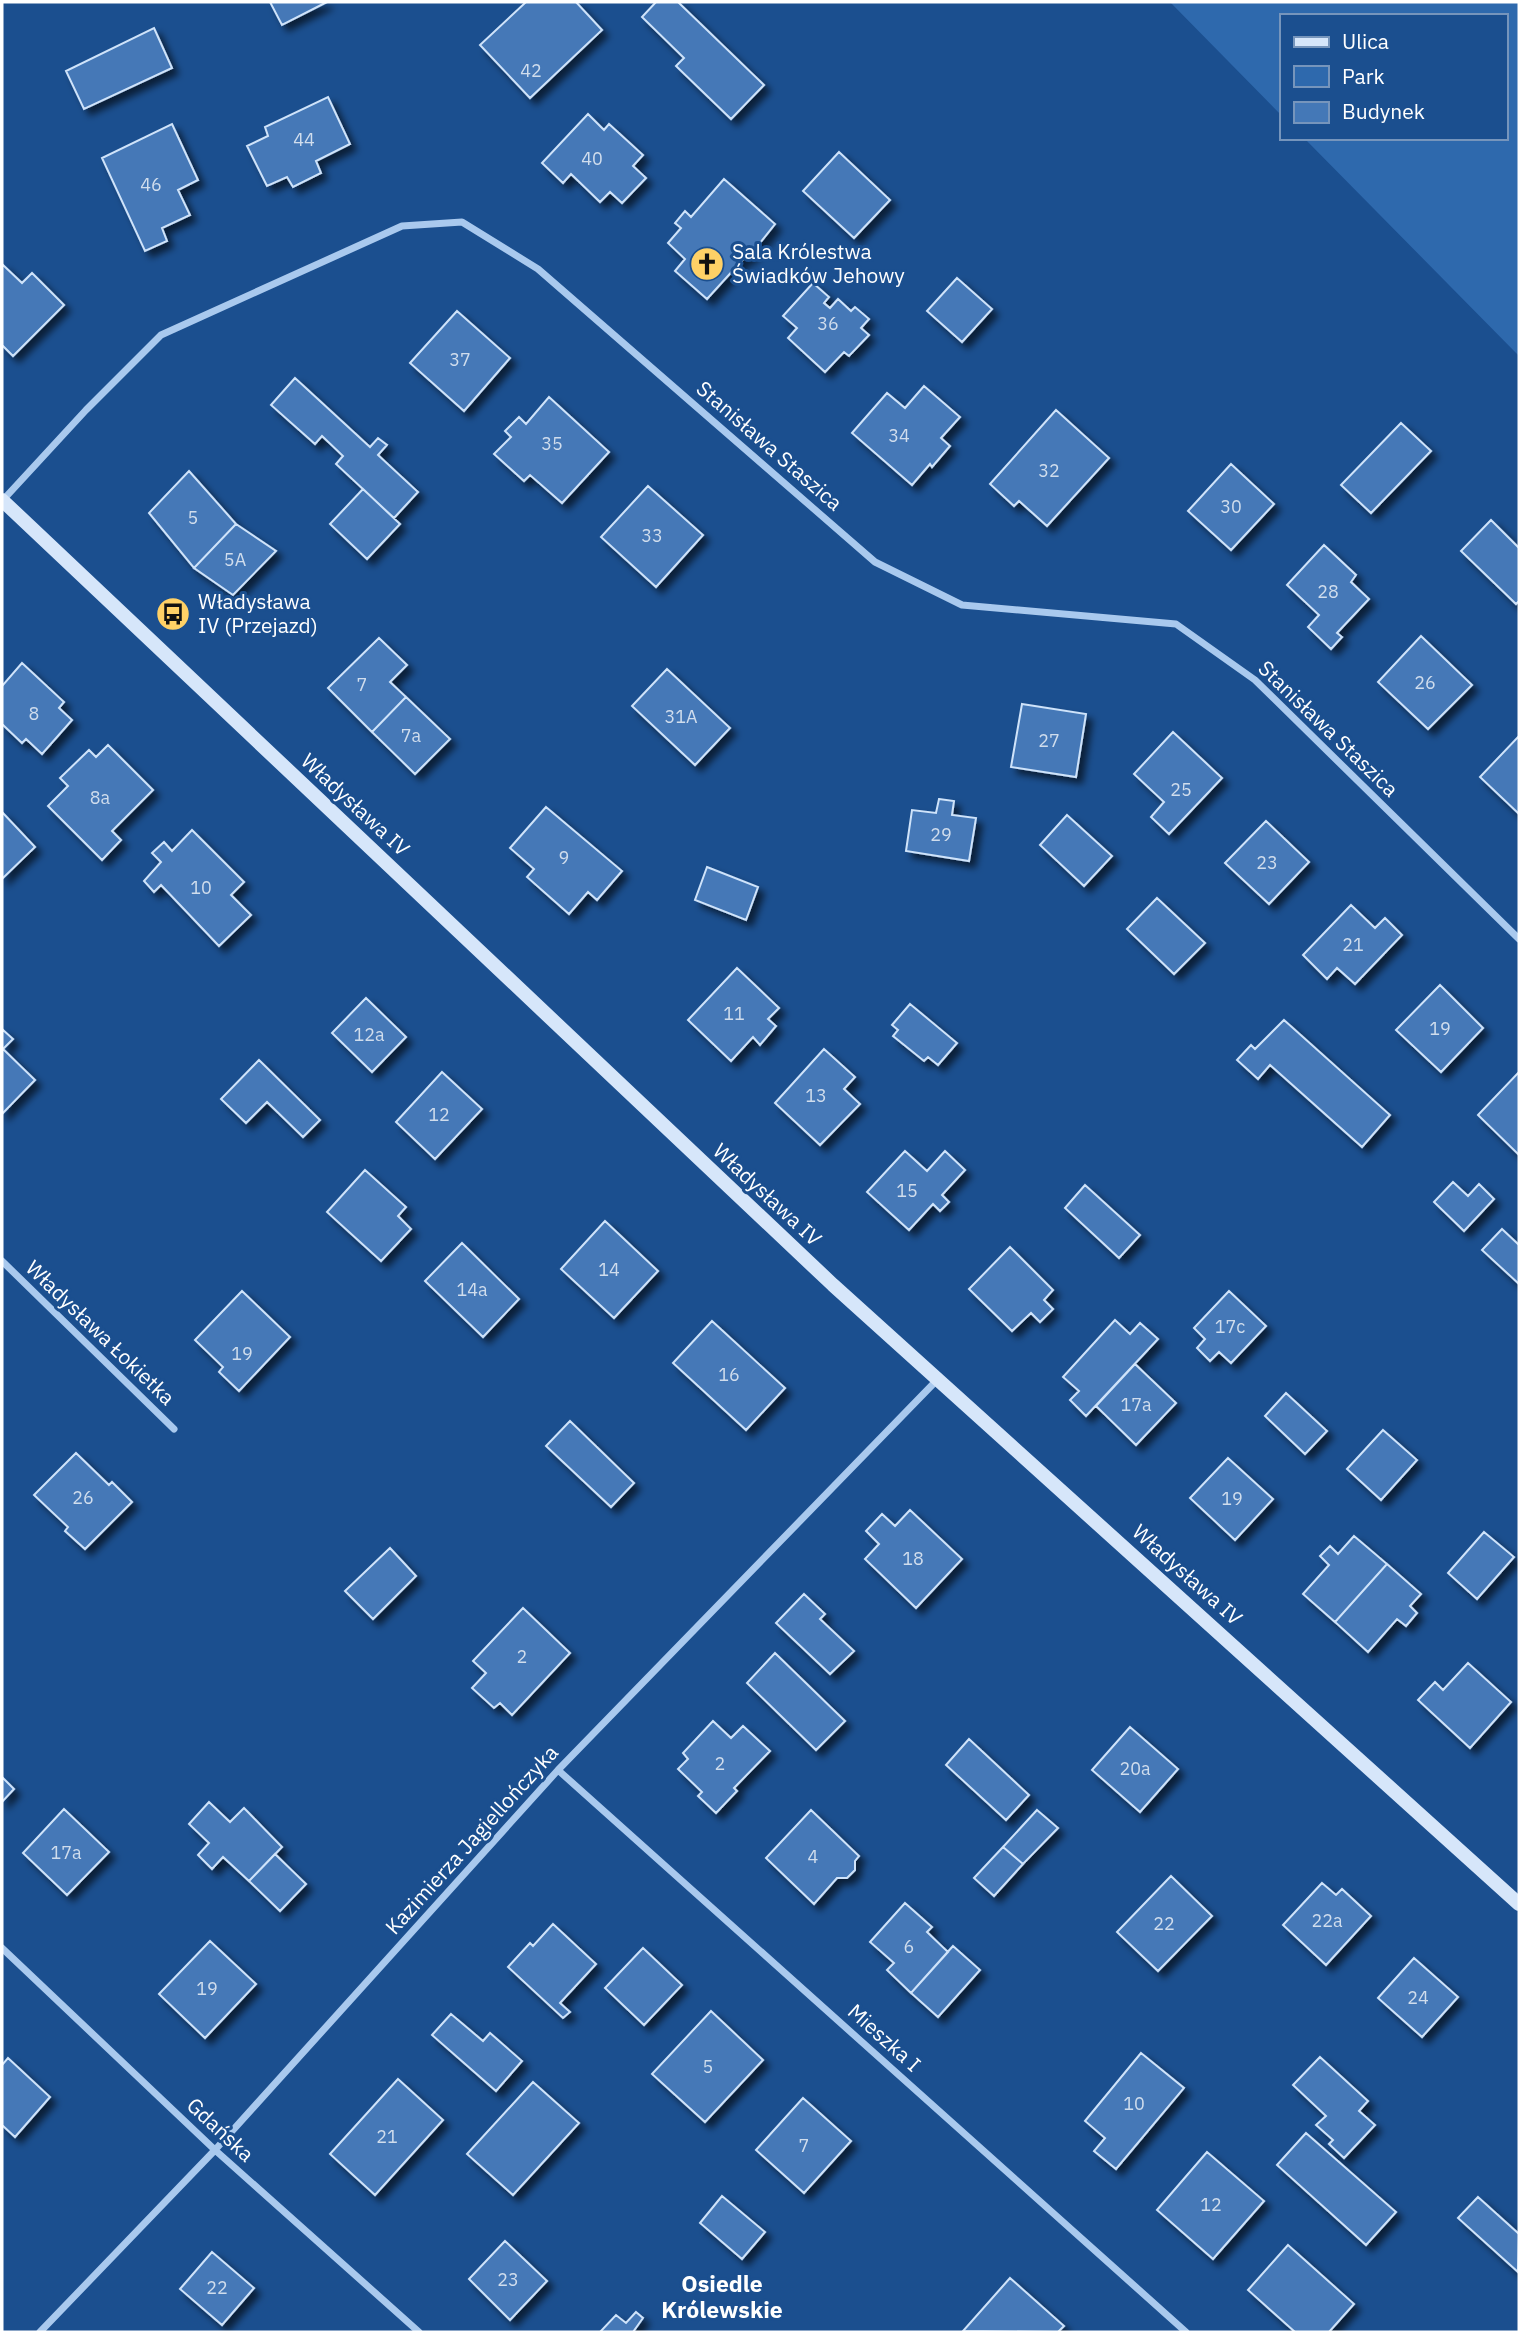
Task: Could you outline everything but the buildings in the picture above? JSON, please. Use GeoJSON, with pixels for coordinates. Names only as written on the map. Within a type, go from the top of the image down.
{"type":"FeatureCollection","features":[{"type":"Feature","properties":{"kind":"street","name":"Stanisława Staszica"},"geometry":{"type":"LineString","coordinates":[[2,500],[161,335],[402,226],[462,222],[538,269],[875,562],[962,605],[1176,624],[1255,680],[1519,939]]}},
{"type":"Feature","properties":{"kind":"street","name":"Władysława IV"},"geometry":{"type":"LineString","coordinates":[[2,500],[822,1276],[1519,1904]]}},
{"type":"Feature","properties":{"kind":"street","name":"Władysława Łokietka"},"geometry":{"type":"LineString","coordinates":[[2,1261],[174,1429]]}},
{"type":"Feature","properties":{"kind":"street","name":"Kazimierza Jagiellończyka"},"geometry":{"type":"LineString","coordinates":[[40,2332],[215,2150],[558,1770],[938,1380]]}},
{"type":"Feature","properties":{"kind":"street","name":"Mieszka I"},"geometry":{"type":"LineString","coordinates":[[558,1770],[1186,2332]]}},
{"type":"Feature","properties":{"kind":"street","name":"Gdańska"},"geometry":{"type":"LineString","coordinates":[[2,1948],[215,2150],[419,2332]]}},
{"type":"Feature","properties":{"kind":"green space"},"geometry":{"type":"Polygon","coordinates":[[[1170,2],[1519,2],[1519,356],[1306,140],[1507,140],[1507,14],[1280,14],[1280,114],[1170,2]]]}},
{"type":"Feature","properties":{"kind":"place","name":"Sala Królestwa Świadków Jehowy"},"geometry":{"type":"Point","coordinates":[707,264]}},
{"type":"Feature","properties":{"kind":"place","name":"Władysława IV (Przejazd)"},"geometry":{"type":"Point","coordinates":[173,614]}},
{"type":"Feature","properties":{"kind":"district","name":"Osiedle Królewskie"},"geometry":{"type":"Point","coordinates":[722,2297]}}]}
